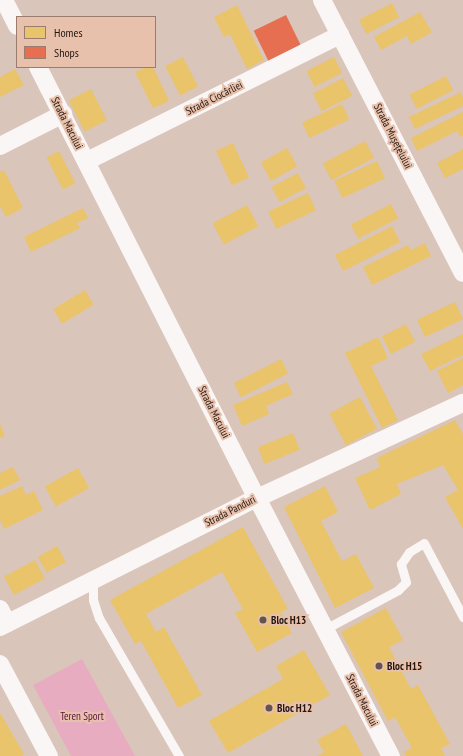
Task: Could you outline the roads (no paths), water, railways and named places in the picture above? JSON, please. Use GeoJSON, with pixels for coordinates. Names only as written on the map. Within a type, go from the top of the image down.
{"type":"FeatureCollection","features":[{"type":"Feature","properties":{"kind":"street"},"geometry":{"type":"LineString","coordinates":[[4,0],[16,24]]}},
{"type":"Feature","properties":{"kind":"street","name":"Strada Mușețelului"},"geometry":{"type":"LineString","coordinates":[[322,0],[463,273]]}},
{"type":"Feature","properties":{"kind":"street","name":"Strada Ciocârliei"},"geometry":{"type":"LineString","coordinates":[[87,162],[340,35]]}},
{"type":"Feature","properties":{"kind":"street","name":"Strada Macului"},"geometry":{"type":"LineString","coordinates":[[39,68],[257,498],[391,756]]}},
{"type":"Feature","properties":{"kind":"street"},"geometry":{"type":"LineString","coordinates":[[0,146],[63,114]]}},
{"type":"Feature","properties":{"kind":"street","name":"Strada Panduri"},"geometry":{"type":"LineString","coordinates":[[2,620],[93,580],[257,498],[463,403]]}},
{"type":"Feature","properties":{"kind":"street"},"geometry":{"type":"LineString","coordinates":[[0,664],[49,756]]}},
{"type":"Feature","properties":{"kind":"lane"},"geometry":{"type":"LineString","coordinates":[[325,629],[398,590],[406,582],[401,564],[408,552],[424,543],[463,617]]}},
{"type":"Feature","properties":{"kind":"lane"},"geometry":{"type":"LineString","coordinates":[[93,580],[93,600],[99,618],[179,756]]}},
{"type":"Feature","properties":{"kind":"place","name":"Bloc H13"},"geometry":{"type":"Point","coordinates":[263,620]}},
{"type":"Feature","properties":{"kind":"place","name":"Bloc H15"},"geometry":{"type":"Point","coordinates":[379,666]}},
{"type":"Feature","properties":{"kind":"place","name":"Bloc H12"},"geometry":{"type":"Point","coordinates":[269,708]}},
{"type":"Feature","properties":{"kind":"park label","name":"Teren Sport"},"geometry":{"type":"Point","coordinates":[82,716]}}]}
